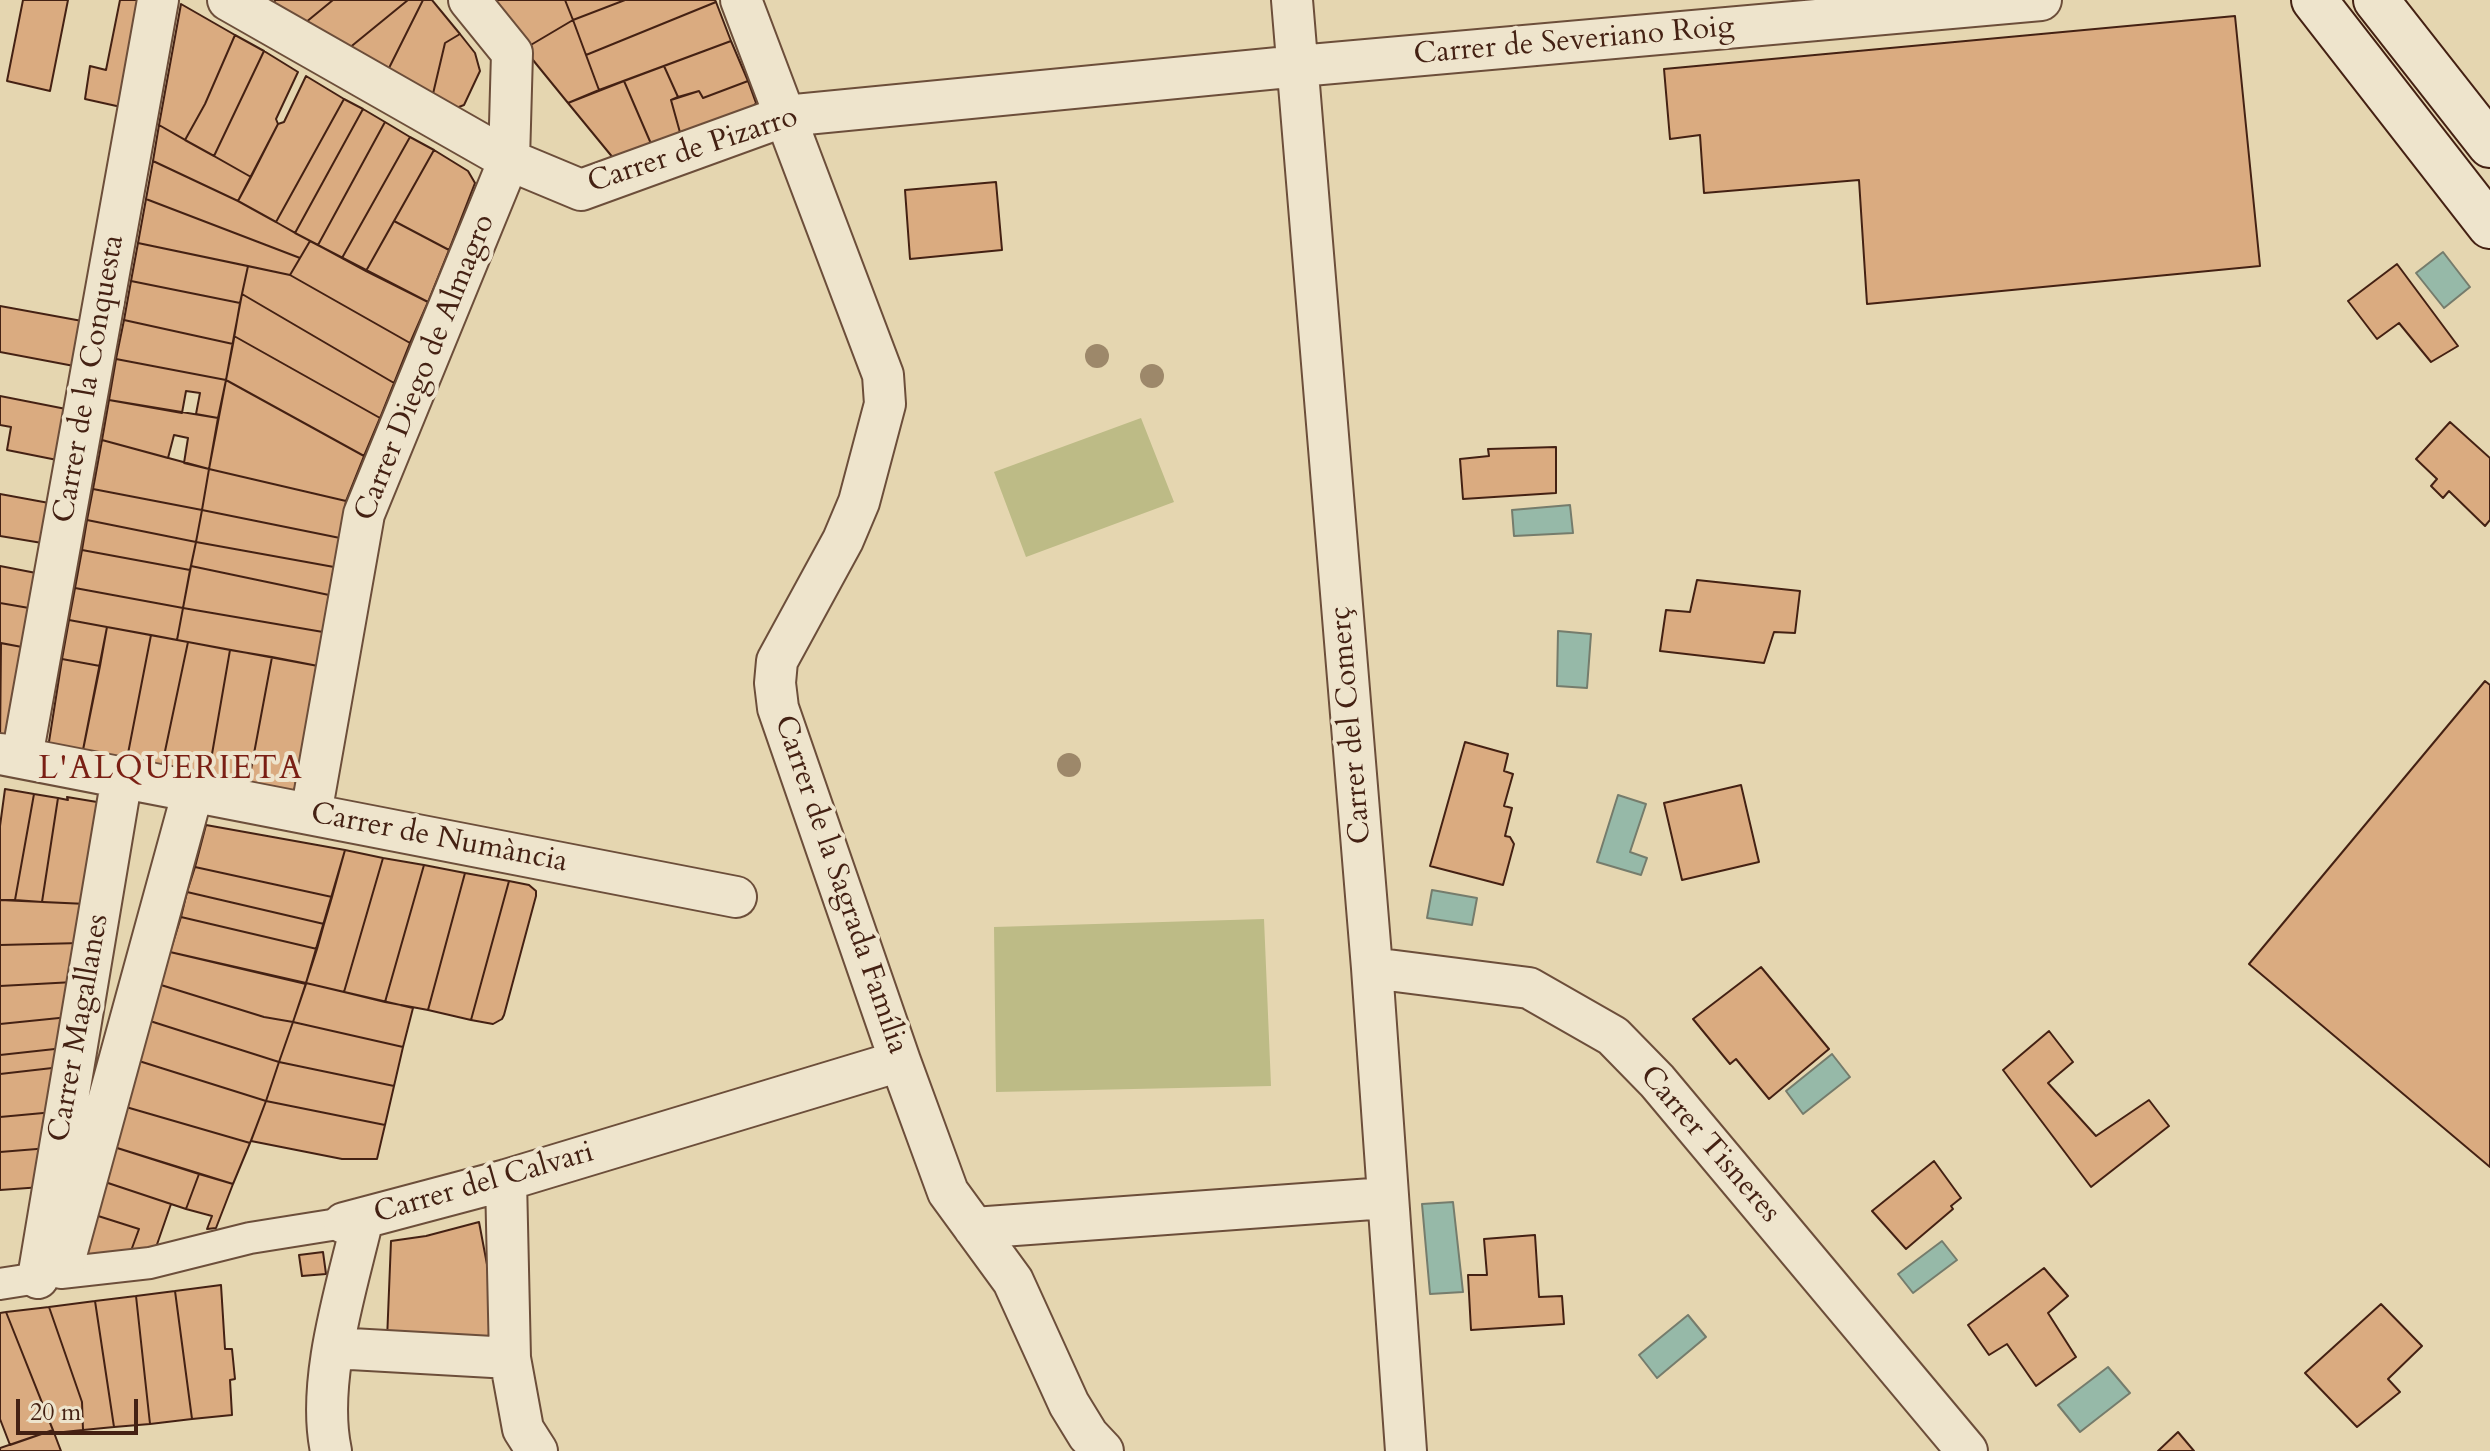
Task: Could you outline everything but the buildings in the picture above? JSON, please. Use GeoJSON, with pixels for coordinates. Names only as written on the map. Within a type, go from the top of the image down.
{"type":"FeatureCollection","features":[{"type":"Feature","properties":{"kind":"main road"},"geometry":{"type":"LineString","coordinates":[[2314,0],[2490,226]]}},
{"type":"Feature","properties":{"kind":"main road"},"geometry":{"type":"LineString","coordinates":[[2376,0],[2490,145]]}},
{"type":"Feature","properties":{"kind":"street","name":"Carrer de la Conquesta"},"geometry":{"type":"LineString","coordinates":[[11,756],[158,0]]}},
{"type":"Feature","properties":{"kind":"street","name":"Carrer de Pizarro"},"geometry":{"type":"LineString","coordinates":[[228,0],[509,160],[581,190],[785,116],[1299,66]]}},
{"type":"Feature","properties":{"kind":"street"},"geometry":{"type":"LineString","coordinates":[[469,0],[512,53],[509,160]]}},
{"type":"Feature","properties":{"kind":"street","name":"Carrer de la Sagrada Família"},"geometry":{"type":"LineString","coordinates":[[741,0],[883,375],[885,404],[859,502],[843,540],[777,661],[775,683],[778,708],[948,1192],[1013,1281],[1069,1404],[1088,1435],[1103,1451]]}},
{"type":"Feature","properties":{"kind":"street","name":"Carrer del Comerç"},"geometry":{"type":"LineString","coordinates":[[1292,0],[1372,968],[1406,1451]]}},
{"type":"Feature","properties":{"kind":"street","name":"Carrer de Severiano Roig"},"geometry":{"type":"LineString","coordinates":[[1299,66],[2041,0]]}},
{"type":"Feature","properties":{"kind":"street","name":"Carrer Diego de Almagro"},"geometry":{"type":"LineString","coordinates":[[311,814],[364,514],[509,160]]}},
{"type":"Feature","properties":{"kind":"street","name":"Carrer de Numància"},"geometry":{"type":"LineString","coordinates":[[11,756],[736,897]]}},
{"type":"Feature","properties":{"kind":"street","name":"Carrer Magallanes"},"geometry":{"type":"LineString","coordinates":[[33,1278],[122,777]]}},
{"type":"Feature","properties":{"kind":"street","name":"Carrer Magallanes"},"geometry":{"type":"LineString","coordinates":[[33,1278],[193,791]]}},
{"type":"Feature","properties":{"kind":"street","name":"Carrer Tisneres"},"geometry":{"type":"LineString","coordinates":[[1372,968],[1529,988],[1613,1036],[1657,1081],[1967,1451]]}},
{"type":"Feature","properties":{"kind":"street","name":"Carrer del Calvari"},"geometry":{"type":"LineString","coordinates":[[33,1278],[150,1263],[250,1238],[354,1220],[506,1180],[900,1061]]}},
{"type":"Feature","properties":{"kind":"street"},"geometry":{"type":"LineString","coordinates":[[506,1180],[510,1358],[523,1429],[537,1451]]}},
{"type":"Feature","properties":{"kind":"street"},"geometry":{"type":"LineString","coordinates":[[974,1228],[1386,1198]]}},
{"type":"Feature","properties":{"kind":"street"},"geometry":{"type":"LineString","coordinates":[[331,1451],[327,1431],[333,1348],[354,1220]]}},
{"type":"Feature","properties":{"kind":"street"},"geometry":{"type":"LineString","coordinates":[[333,1348],[510,1358]]}},
{"type":"Feature","properties":{"kind":"shaded area"},"geometry":{"type":"Polygon","coordinates":[[[2443,252],[2470,287],[2444,308],[2416,273],[2443,252]]]}},
{"type":"Feature","properties":{"kind":"shaded area"},"geometry":{"type":"Polygon","coordinates":[[[1141,418],[1174,502],[1026,557],[994,472],[1141,418]]]}},
{"type":"Feature","properties":{"kind":"shaded area"},"geometry":{"type":"Polygon","coordinates":[[[1570,505],[1573,533],[1514,536],[1512,510],[1570,505]]]}},
{"type":"Feature","properties":{"kind":"shaded area"},"geometry":{"type":"Polygon","coordinates":[[[1558,631],[1591,634],[1587,688],[1557,686],[1558,631]]]}},
{"type":"Feature","properties":{"kind":"shaded area"},"geometry":{"type":"Polygon","coordinates":[[[1618,795],[1646,804],[1630,852],[1647,858],[1641,875],[1597,862],[1618,795]]]}},
{"type":"Feature","properties":{"kind":"shaded area"},"geometry":{"type":"Polygon","coordinates":[[[1432,890],[1477,898],[1472,925],[1427,918],[1432,890]]]}},
{"type":"Feature","properties":{"kind":"shaded area"},"geometry":{"type":"Polygon","coordinates":[[[1264,919],[1271,1086],[996,1092],[994,927],[1264,919]]]}},
{"type":"Feature","properties":{"kind":"shaded area"},"geometry":{"type":"Polygon","coordinates":[[[1832,1054],[1850,1077],[1803,1114],[1786,1091],[1832,1054]]]}},
{"type":"Feature","properties":{"kind":"shaded area"},"geometry":{"type":"Polygon","coordinates":[[[1453,1202],[1463,1292],[1430,1294],[1422,1204],[1453,1202]]]}},
{"type":"Feature","properties":{"kind":"shaded area"},"geometry":{"type":"Polygon","coordinates":[[[1942,1241],[1957,1260],[1913,1293],[1898,1274],[1942,1241]]]}},
{"type":"Feature","properties":{"kind":"shaded area"},"geometry":{"type":"Polygon","coordinates":[[[1688,1315],[1706,1337],[1657,1378],[1639,1355],[1688,1315]]]}},
{"type":"Feature","properties":{"kind":"shaded area"},"geometry":{"type":"Polygon","coordinates":[[[2108,1367],[2130,1393],[2080,1432],[2058,1405],[2108,1367]]]}},
{"type":"Feature","properties":{"kind":"district","name":"L'ALQUERIETA"},"geometry":{"type":"Point","coordinates":[171,771]}}]}
